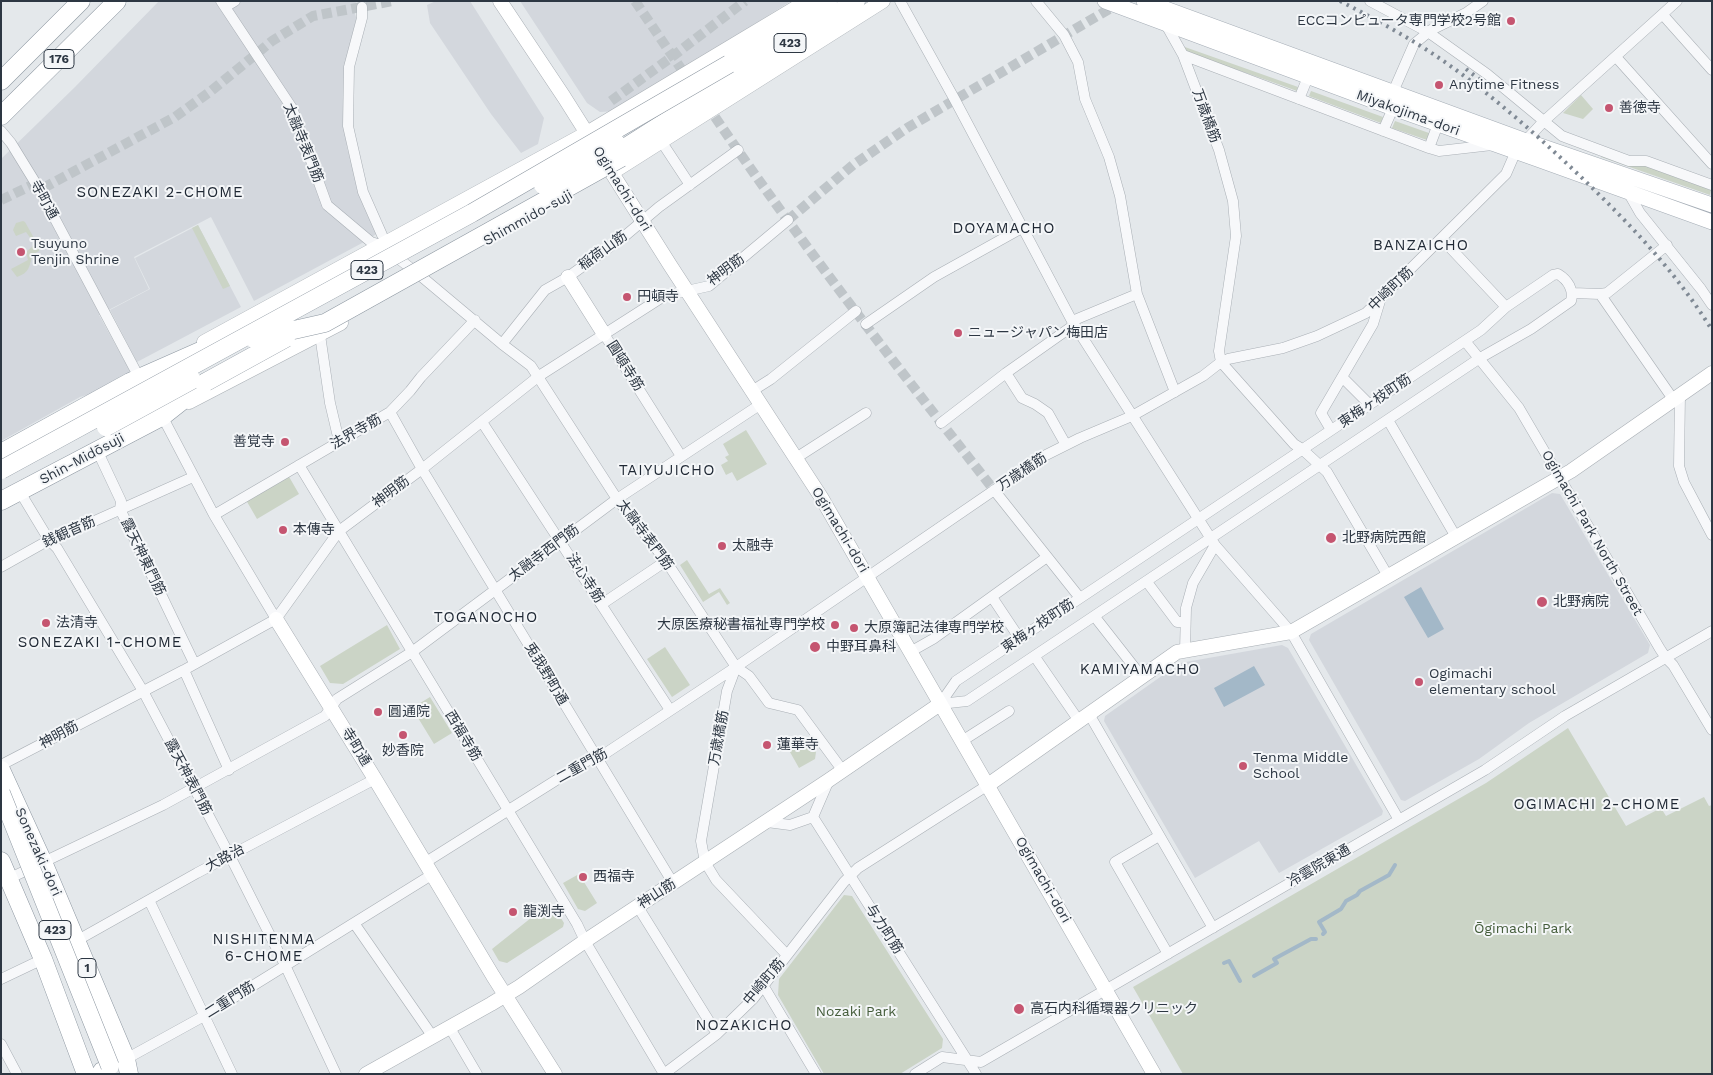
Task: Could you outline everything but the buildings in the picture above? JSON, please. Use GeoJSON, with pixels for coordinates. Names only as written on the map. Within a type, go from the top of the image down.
{"type":"FeatureCollection","features":[{"type":"Feature","properties":{"kind":"highway","name":"176"},"geometry":{"type":"LineString","coordinates":[[1,81],[81,1]]}},
{"type":"Feature","properties":{"kind":"highway","name":"176"},"geometry":{"type":"LineString","coordinates":[[1,116],[117,1]]}},
{"type":"Feature","properties":{"kind":"highway","name":"423"},"geometry":{"type":"LineString","coordinates":[[1,470],[472,213],[729,64],[828,1]]}},
{"type":"Feature","properties":{"kind":"highway","name":"423"},"geometry":{"type":"LineString","coordinates":[[1,482],[140,409],[617,144],[686,103],[723,86],[856,1]]}},
{"type":"Feature","properties":{"kind":"highway","name":"423"},"geometry":{"type":"LineString","coordinates":[[140,377],[235,336],[684,85],[729,64]]}},
{"type":"Feature","properties":{"kind":"highway","name":"423"},"geometry":{"type":"LineString","coordinates":[[1,461],[180,363],[211,350],[325,323],[621,158],[695,111],[723,86]]}},
{"type":"Feature","properties":{"kind":"highway","name":"Shin-Midōsuji"},"geometry":{"type":"LineString","coordinates":[[1,502],[162,416],[206,382],[618,152],[723,86]]}},
{"type":"Feature","properties":{"kind":"highway"},"geometry":{"type":"LineString","coordinates":[[1,453],[140,377]]}},
{"type":"Feature","properties":{"kind":"highway","name":"Sonezaki-dori"},"geometry":{"type":"LineString","coordinates":[[1,770],[43,862],[128,1066]]}},
{"type":"Feature","properties":{"kind":"highway","name":"423"},"geometry":{"type":"LineString","coordinates":[[1,793],[103,1072]]}},
{"type":"Feature","properties":{"kind":"highway","name":"423"},"geometry":{"type":"LineString","coordinates":[[1,822],[103,1072]]}},
{"type":"Feature","properties":{"kind":"highway"},"geometry":{"type":"LineString","coordinates":[[1,861],[5,880],[43,959],[103,1072]]}},
{"type":"Feature","properties":{"kind":"main road","name":"Miyakojima-dori"},"geometry":{"type":"LineString","coordinates":[[1105,1],[1143,5],[1393,92],[1628,192],[1712,222]]}},
{"type":"Feature","properties":{"kind":"main road","name":"Miyakojima-dori"},"geometry":{"type":"LineString","coordinates":[[1143,5],[1165,23],[1496,145],[1521,146],[1711,204]]}},
{"type":"Feature","properties":{"kind":"street"},"geometry":{"type":"LineString","coordinates":[[223,4],[235,1]]}},
{"type":"Feature","properties":{"kind":"street","name":"Ogimachi-dori"},"geometry":{"type":"LineString","coordinates":[[500,1],[821,497],[1154,1074]]}},
{"type":"Feature","properties":{"kind":"street"},"geometry":{"type":"LineString","coordinates":[[140,377],[381,240],[587,133],[808,1]]}},
{"type":"Feature","properties":{"kind":"street","name":"Shimmido-suji"},"geometry":{"type":"LineString","coordinates":[[162,416],[320,335],[611,173],[883,1]]}},
{"type":"Feature","properties":{"kind":"street"},"geometry":{"type":"LineString","coordinates":[[900,1],[955,100],[1073,323],[1198,519],[1214,541],[1291,632],[1400,820]]}},
{"type":"Feature","properties":{"kind":"street"},"geometry":{"type":"LineString","coordinates":[[1036,1],[1064,35],[1078,62],[1086,99],[1109,157],[1120,196],[1137,294],[1176,392]]}},
{"type":"Feature","properties":{"kind":"street"},"geometry":{"type":"LineString","coordinates":[[1370,1],[1428,32],[1504,86],[1562,136],[1629,161],[1646,161],[1712,185]]}},
{"type":"Feature","properties":{"kind":"street"},"geometry":{"type":"LineString","coordinates":[[1393,92],[1414,44],[1428,32],[1466,13],[1482,1]]}},
{"type":"Feature","properties":{"kind":"street","name":"中崎町筋"},"geometry":{"type":"LineString","coordinates":[[1222,362],[1228,359],[1283,348],[1317,336],[1366,313],[1506,174],[1521,146],[1544,121],[1677,1]]}},
{"type":"Feature","properties":{"kind":"street","name":"太融寺表門筋"},"geometry":{"type":"LineString","coordinates":[[223,4],[292,108],[327,205],[371,242],[381,240],[422,278],[531,366],[617,499],[666,561],[736,667],[749,676],[769,704],[798,710],[843,771]]}},
{"type":"Feature","properties":{"kind":"street"},"geometry":{"type":"LineString","coordinates":[[362,7],[362,18],[349,67],[348,126],[363,192],[381,240]]}},
{"type":"Feature","properties":{"kind":"street"},"geometry":{"type":"LineString","coordinates":[[1662,15],[1712,70]]}},
{"type":"Feature","properties":{"kind":"street","name":"万歳橋筋"},"geometry":{"type":"LineString","coordinates":[[705,862],[701,841],[727,691],[736,667],[1044,456],[1132,416],[1203,376],[1222,362],[1218,351],[1236,236],[1233,201],[1219,150],[1182,55],[1165,23]]}},
{"type":"Feature","properties":{"kind":"street"},"geometry":{"type":"LineString","coordinates":[[1182,55],[1429,148],[1440,151],[1496,145]]}},
{"type":"Feature","properties":{"kind":"street"},"geometry":{"type":"LineString","coordinates":[[1616,57],[1712,164]]}},
{"type":"Feature","properties":{"kind":"street"},"geometry":{"type":"LineString","coordinates":[[1299,99],[1308,76]]}},
{"type":"Feature","properties":{"kind":"street"},"geometry":{"type":"LineString","coordinates":[[1383,131],[1393,108]]}},
{"type":"Feature","properties":{"kind":"street"},"geometry":{"type":"LineString","coordinates":[[1429,148],[1438,124]]}},
{"type":"Feature","properties":{"kind":"street","name":"寺町通"},"geometry":{"type":"LineString","coordinates":[[1,131],[11,143],[38,187],[214,515],[276,619],[376,779],[505,996],[555,1074]]}},
{"type":"Feature","properties":{"kind":"street"},"geometry":{"type":"LineString","coordinates":[[661,141],[690,185]]}},
{"type":"Feature","properties":{"kind":"street","name":"稲荷山筋"},"geometry":{"type":"LineString","coordinates":[[502,344],[545,290],[568,277],[626,235],[642,220],[738,150]]}},
{"type":"Feature","properties":{"kind":"street"},"geometry":{"type":"LineString","coordinates":[[1628,192],[1640,213],[1667,245],[1712,305]]}},
{"type":"Feature","properties":{"kind":"street","name":"神明筋"},"geometry":{"type":"LineString","coordinates":[[1,765],[143,692],[276,619],[339,531],[422,469],[539,376],[664,296],[709,286],[788,220]]}},
{"type":"Feature","properties":{"kind":"street"},"geometry":{"type":"LineString","coordinates":[[866,324],[934,277],[1022,228]]}},
{"type":"Feature","properties":{"kind":"street"},"geometry":{"type":"LineString","coordinates":[[1442,239],[1506,307]]}},
{"type":"Feature","properties":{"kind":"street"},"geometry":{"type":"LineString","coordinates":[[1573,293],[1607,293],[1667,245]]}},
{"type":"Feature","properties":{"kind":"street","name":"東梅ヶ枝町筋"},"geometry":{"type":"LineString","coordinates":[[1558,274],[1564,278],[1573,293],[1571,301],[1531,329],[1480,358],[1320,466],[1214,541],[1147,582],[967,701],[940,704],[956,681],[1482,330],[1506,307],[1553,275],[1558,274]]}},
{"type":"Feature","properties":{"kind":"street","name":"圓頓寺筋"},"geometry":{"type":"LineString","coordinates":[[568,277],[681,456]]}},
{"type":"Feature","properties":{"kind":"street"},"geometry":{"type":"LineString","coordinates":[[941,423],[1073,323],[1137,294]]}},
{"type":"Feature","properties":{"kind":"street"},"geometry":{"type":"LineString","coordinates":[[1600,294],[1676,397],[1679,466],[1684,482],[1712,535]]}},
{"type":"Feature","properties":{"kind":"street"},"geometry":{"type":"LineString","coordinates":[[1332,430],[1321,413],[1373,324],[1380,298]]}},
{"type":"Feature","properties":{"kind":"street"},"geometry":{"type":"LineString","coordinates":[[752,391],[856,311]]}},
{"type":"Feature","properties":{"kind":"street","name":"法界寺筋"},"geometry":{"type":"LineString","coordinates":[[214,515],[390,412],[475,320]]}},
{"type":"Feature","properties":{"kind":"street"},"geometry":{"type":"LineString","coordinates":[[320,335],[330,403],[339,441]]}},
{"type":"Feature","properties":{"kind":"street","name":"Ogimachi Park North Street"},"geometry":{"type":"LineString","coordinates":[[1465,341],[1518,408],[1666,658],[1673,665],[1712,730]]}},
{"type":"Feature","properties":{"kind":"street"},"geometry":{"type":"LineString","coordinates":[[1222,362],[1294,444],[1327,472],[1388,576]]}},
{"type":"Feature","properties":{"kind":"street"},"geometry":{"type":"LineString","coordinates":[[1006,373],[1022,398],[1048,413],[1066,445]]}},
{"type":"Feature","properties":{"kind":"street"},"geometry":{"type":"LineString","coordinates":[[988,785],[1177,652],[1291,632],[1558,478],[1712,373]]}},
{"type":"Feature","properties":{"kind":"street"},"geometry":{"type":"LineString","coordinates":[[1342,377],[1369,404]]}},
{"type":"Feature","properties":{"kind":"street","name":"太融寺西門筋"},"geometry":{"type":"LineString","coordinates":[[5,880],[194,789],[325,716],[337,699],[412,652],[617,499],[761,404]]}},
{"type":"Feature","properties":{"kind":"street","name":"兎我野町通"},"geometry":{"type":"LineString","coordinates":[[390,412],[422,469],[673,883]]}},
{"type":"Feature","properties":{"kind":"street"},"geometry":{"type":"LineString","coordinates":[[796,458],[866,413]]}},
{"type":"Feature","properties":{"kind":"street"},"geometry":{"type":"LineString","coordinates":[[1388,420],[1456,537]]}},
{"type":"Feature","properties":{"kind":"street","name":"法心寺筋"},"geometry":{"type":"LineString","coordinates":[[482,422],[670,710]]}},
{"type":"Feature","properties":{"kind":"street","name":"露天神東門筋"},"geometry":{"type":"LineString","coordinates":[[97,450],[122,501],[120,509],[194,663]]}},
{"type":"Feature","properties":{"kind":"street","name":"西福寺筋"},"geometry":{"type":"LineString","coordinates":[[298,465],[577,924],[585,941],[664,1074]]}},
{"type":"Feature","properties":{"kind":"street","name":"銭観音筋"},"geometry":{"type":"LineString","coordinates":[[1,567],[49,540],[193,477]]}},
{"type":"Feature","properties":{"kind":"street"},"geometry":{"type":"LineString","coordinates":[[994,490],[1080,598]]}},
{"type":"Feature","properties":{"kind":"street","name":"露天神表門筋"},"geometry":{"type":"LineString","coordinates":[[20,492],[49,540],[57,548],[143,692],[230,856],[285,965],[336,1074]]}},
{"type":"Feature","properties":{"kind":"street"},"geometry":{"type":"LineString","coordinates":[[1185,651],[1186,608],[1193,583],[1214,541]]}},
{"type":"Feature","properties":{"kind":"street"},"geometry":{"type":"LineString","coordinates":[[910,652],[933,639],[1047,557]]}},
{"type":"Feature","properties":{"kind":"street"},"geometry":{"type":"LineString","coordinates":[[602,604],[666,561]]}},
{"type":"Feature","properties":{"kind":"street"},"geometry":{"type":"LineString","coordinates":[[1147,582],[1177,622],[1185,622]]}},
{"type":"Feature","properties":{"kind":"street"},"geometry":{"type":"LineString","coordinates":[[992,597],[1020,639]]}},
{"type":"Feature","properties":{"kind":"street"},"geometry":{"type":"LineString","coordinates":[[1095,617],[1142,677]]}},
{"type":"Feature","properties":{"kind":"street","name":"冷雲院東通"},"geometry":{"type":"LineString","coordinates":[[915,1074],[942,1057],[981,1062],[1497,763],[1565,716],[1712,631]]}},
{"type":"Feature","properties":{"kind":"street"},"geometry":{"type":"LineString","coordinates":[[1035,657],[1084,718],[1159,836],[1213,928]]}},
{"type":"Feature","properties":{"kind":"street","name":"二重門筋"},"geometry":{"type":"LineString","coordinates":[[426,862],[585,762],[606,753],[736,667]]}},
{"type":"Feature","properties":{"kind":"street"},"geometry":{"type":"LineString","coordinates":[[184,670],[229,770]]}},
{"type":"Feature","properties":{"kind":"street","name":"神山筋"},"geometry":{"type":"LineString","coordinates":[[366,1074],[505,996],[843,771],[940,704]]}},
{"type":"Feature","properties":{"kind":"street"},"geometry":{"type":"LineString","coordinates":[[962,742],[1009,711]]}},
{"type":"Feature","properties":{"kind":"street","name":"大路治"},"geometry":{"type":"LineString","coordinates":[[76,942],[149,900],[376,779]]}},
{"type":"Feature","properties":{"kind":"street"},"geometry":{"type":"LineString","coordinates":[[767,822],[790,824],[813,817],[829,780]]}},
{"type":"Feature","properties":{"kind":"street","name":"中崎町筋"},"geometry":{"type":"LineString","coordinates":[[664,1074],[717,1034],[753,998],[850,875],[988,785]]}},
{"type":"Feature","properties":{"kind":"street","name":"与力町筋"},"geometry":{"type":"LineString","coordinates":[[813,817],[976,1074]]}},
{"type":"Feature","properties":{"kind":"street"},"geometry":{"type":"LineString","coordinates":[[1159,836],[1115,862],[1168,954]]}},
{"type":"Feature","properties":{"kind":"street"},"geometry":{"type":"LineString","coordinates":[[705,862],[716,880],[787,955]]}},
{"type":"Feature","properties":{"kind":"street","name":"二重門筋"},"geometry":{"type":"LineString","coordinates":[[128,1066],[285,965],[433,874]]}},
{"type":"Feature","properties":{"kind":"street"},"geometry":{"type":"LineString","coordinates":[[149,900],[232,1074]]}},
{"type":"Feature","properties":{"kind":"street"},"geometry":{"type":"LineString","coordinates":[[638,907],[717,1034]]}},
{"type":"Feature","properties":{"kind":"street"},"geometry":{"type":"LineString","coordinates":[[354,923],[433,1037]]}},
{"type":"Feature","properties":{"kind":"street"},"geometry":{"type":"LineString","coordinates":[[1,979],[43,959]]}},
{"type":"Feature","properties":{"kind":"street"},"geometry":{"type":"LineString","coordinates":[[764,985],[816,1074]]}},
{"type":"Feature","properties":{"kind":"street"},"geometry":{"type":"LineString","coordinates":[[450,1028],[477,1074]]}},
{"type":"Feature","properties":{"kind":"street"},"geometry":{"type":"LineString","coordinates":[[1,1044],[17,1074]]}},
{"type":"Feature","properties":{"kind":"shaded area"},"geometry":{"type":"Polygon","coordinates":[[[159,1],[356,1],[355,14],[357,20],[346,133],[347,148],[361,192],[378,233],[254,301],[211,217],[134,257],[149,289],[99,315],[130,371],[1,441],[1,159],[159,1]]]}},
{"type":"Feature","properties":{"kind":"shaded area"},"geometry":{"type":"Polygon","coordinates":[[[436,1],[470,1],[544,118],[538,144],[521,153],[491,114],[430,23],[427,5],[436,1]]]}},
{"type":"Feature","properties":{"kind":"shaded area"},"geometry":{"type":"Polygon","coordinates":[[[520,1],[791,1],[617,111],[600,112],[587,103],[520,1]]]}},
{"type":"Feature","properties":{"kind":"shaded area"},"geometry":{"type":"Polygon","coordinates":[[[198,225],[241,307],[137,362],[110,310],[150,289],[135,258],[198,225]]]}},
{"type":"Feature","properties":{"kind":"shaded area"},"geometry":{"type":"Polygon","coordinates":[[[1552,493],[1560,494],[1650,645],[1648,653],[1529,723],[1479,759],[1405,801],[1401,800],[1309,640],[1311,634],[1552,493]]]}},
{"type":"Feature","properties":{"kind":"shaded area","name":"Tenma Middle School"},"geometry":{"type":"Polygon","coordinates":[[[1282,645],[1288,648],[1383,811],[1382,815],[1279,873],[1259,841],[1195,878],[1104,721],[1105,716],[1180,663],[1282,645]]]}},
{"type":"Feature","properties":{"kind":"green space"},"geometry":{"type":"Polygon","coordinates":[[[1182,46],[1298,87],[1297,91],[1184,50],[1182,46]]]}},
{"type":"Feature","properties":{"kind":"green space"},"geometry":{"type":"Polygon","coordinates":[[[1311,91],[1383,117],[1381,123],[1309,96],[1311,91]]]}},
{"type":"Feature","properties":{"kind":"green space"},"geometry":{"type":"Polygon","coordinates":[[[1581,95],[1593,109],[1583,119],[1563,113],[1581,95]]]}},
{"type":"Feature","properties":{"kind":"green space"},"geometry":{"type":"Polygon","coordinates":[[[1395,121],[1429,133],[1427,140],[1392,128],[1395,121]]]}},
{"type":"Feature","properties":{"kind":"green space"},"geometry":{"type":"Polygon","coordinates":[[[1602,155],[1634,166],[1643,165],[1711,190],[1710,195],[1601,157],[1602,155]]]}},
{"type":"Feature","properties":{"kind":"green space"},"geometry":{"type":"Polygon","coordinates":[[[23,221],[39,247],[39,251],[32,255],[30,266],[26,271],[17,277],[11,269],[28,260],[26,252],[34,243],[26,232],[16,236],[13,230],[16,223],[23,221]]]}},
{"type":"Feature","properties":{"kind":"green space"},"geometry":{"type":"Polygon","coordinates":[[[198,225],[230,286],[223,289],[192,228],[198,225]]]}},
{"type":"Feature","properties":{"kind":"green space"},"geometry":{"type":"Polygon","coordinates":[[[746,430],[767,464],[737,481],[732,472],[726,475],[721,465],[728,461],[725,457],[729,455],[723,444],[746,430]]]}},
{"type":"Feature","properties":{"kind":"green space"},"geometry":{"type":"Polygon","coordinates":[[[288,475],[299,494],[257,519],[246,500],[288,475]]]}},
{"type":"Feature","properties":{"kind":"green space"},"geometry":{"type":"Polygon","coordinates":[[[687,560],[709,594],[720,588],[730,603],[727,605],[719,592],[703,602],[680,565],[687,560]]]}},
{"type":"Feature","properties":{"kind":"green space"},"geometry":{"type":"Polygon","coordinates":[[[387,625],[400,649],[343,684],[330,683],[320,666],[387,625]]]}},
{"type":"Feature","properties":{"kind":"green space"},"geometry":{"type":"Polygon","coordinates":[[[665,647],[690,685],[672,697],[647,659],[665,647]]]}},
{"type":"Feature","properties":{"kind":"green space"},"geometry":{"type":"Polygon","coordinates":[[[430,697],[452,733],[434,744],[412,708],[430,697]]]}},
{"type":"Feature","properties":{"kind":"green space","name":"Ōgimachi Park"},"geometry":{"type":"Polygon","coordinates":[[[1568,728],[1626,826],[1661,808],[1666,816],[1704,797],[1709,806],[1712,805],[1712,1074],[1183,1074],[1133,987],[1486,783],[1568,728]]]}},
{"type":"Feature","properties":{"kind":"green space"},"geometry":{"type":"Polygon","coordinates":[[[804,736],[816,752],[815,759],[799,768],[786,745],[804,736]]]}},
{"type":"Feature","properties":{"kind":"green space"},"geometry":{"type":"Polygon","coordinates":[[[579,874],[597,903],[585,911],[578,909],[563,883],[579,874]]]}},
{"type":"Feature","properties":{"kind":"green space","name":"Nozaki Park"},"geometry":{"type":"Polygon","coordinates":[[[844,895],[852,896],[943,1039],[942,1048],[900,1074],[824,1074],[778,995],[779,979],[844,895]]]}},
{"type":"Feature","properties":{"kind":"green space"},"geometry":{"type":"Polygon","coordinates":[[[551,902],[564,923],[563,927],[507,963],[499,961],[492,949],[551,902]]]}},
{"type":"Feature","properties":{"kind":"water"},"geometry":{"type":"Polygon","coordinates":[[[1421,587],[1444,629],[1428,638],[1404,597],[1421,587]]]}},
{"type":"Feature","properties":{"kind":"water"},"geometry":{"type":"Polygon","coordinates":[[[1254,666],[1265,685],[1224,707],[1214,688],[1254,666]]]}},
{"type":"Feature","properties":{"kind":"waterway"},"geometry":{"type":"LineString","coordinates":[[1323,934],[1325,932],[1319,922],[1341,909],[1346,901],[1357,895],[1360,891],[1389,875],[1395,865]]}},
{"type":"Feature","properties":{"kind":"waterway"},"geometry":{"type":"LineString","coordinates":[[1254,976],[1277,963],[1274,959],[1311,939],[1316,939]]}},
{"type":"Feature","properties":{"kind":"waterway"},"geometry":{"type":"LineString","coordinates":[[1224,963],[1229,961],[1240,981]]}},
{"type":"Feature","properties":{"kind":"tunnel"},"geometry":{"type":"LineString","coordinates":[[1,200],[30,186],[47,186],[175,117],[211,91],[272,41],[313,16],[393,1]]}},
{"type":"Feature","properties":{"kind":"tunnel"},"geometry":{"type":"LineString","coordinates":[[635,1],[682,70]]}},
{"type":"Feature","properties":{"kind":"tunnel"},"geometry":{"type":"LineString","coordinates":[[611,101],[745,1]]}},
{"type":"Feature","properties":{"kind":"tunnel"},"geometry":{"type":"LineString","coordinates":[[788,220],[853,165],[907,128],[1116,5]]}},
{"type":"Feature","properties":{"kind":"tunnel"},"geometry":{"type":"LineString","coordinates":[[715,117],[816,259],[994,490]]}},
{"type":"Feature","properties":{"kind":"railway"},"geometry":{"type":"LineString","coordinates":[[1340,1],[1392,29],[1442,60],[1479,87],[1531,131],[1581,177],[1651,249],[1668,268],[1712,330]]}},
{"type":"Feature","properties":{"kind":"railway"},"geometry":{"type":"LineString","coordinates":[[1466,69],[1495,91]]}},
{"type":"Feature","properties":{"kind":"place","name":"ECCコンピュータ専門学校2号館"},"geometry":{"type":"Point","coordinates":[1511,21]}},
{"type":"Feature","properties":{"kind":"place","name":"Anytime Fitness"},"geometry":{"type":"Point","coordinates":[1439,85]}},
{"type":"Feature","properties":{"kind":"place","name":"善徳寺"},"geometry":{"type":"Point","coordinates":[1609,108]}},
{"type":"Feature","properties":{"kind":"place","name":"Tsuyuno Tenjin Shrine"},"geometry":{"type":"Point","coordinates":[21,252]}},
{"type":"Feature","properties":{"kind":"place","name":"円頓寺"},"geometry":{"type":"Point","coordinates":[627,297]}},
{"type":"Feature","properties":{"kind":"place","name":"ニュージャパン梅田店"},"geometry":{"type":"Point","coordinates":[958,333]}},
{"type":"Feature","properties":{"kind":"place","name":"善覚寺"},"geometry":{"type":"Point","coordinates":[285,442]}},
{"type":"Feature","properties":{"kind":"place","name":"本傳寺"},"geometry":{"type":"Point","coordinates":[283,530]}},
{"type":"Feature","properties":{"kind":"place","name":"北野病院西館"},"geometry":{"type":"Point","coordinates":[1331,538]}},
{"type":"Feature","properties":{"kind":"place","name":"太融寺"},"geometry":{"type":"Point","coordinates":[722,546]}},
{"type":"Feature","properties":{"kind":"place","name":"北野病院"},"geometry":{"type":"Point","coordinates":[1542,602]}},
{"type":"Feature","properties":{"kind":"place","name":"法清寺"},"geometry":{"type":"Point","coordinates":[46,623]}},
{"type":"Feature","properties":{"kind":"place","name":"大原医療秘書福祉専門学校"},"geometry":{"type":"Point","coordinates":[835,625]}},
{"type":"Feature","properties":{"kind":"place","name":"大原簿記法律専門学校"},"geometry":{"type":"Point","coordinates":[854,628]}},
{"type":"Feature","properties":{"kind":"place","name":"中野耳鼻科"},"geometry":{"type":"Point","coordinates":[815,647]}},
{"type":"Feature","properties":{"kind":"place","name":"Ogimachi elementary school"},"geometry":{"type":"Point","coordinates":[1419,682]}},
{"type":"Feature","properties":{"kind":"place","name":"圓通院"},"geometry":{"type":"Point","coordinates":[378,712]}},
{"type":"Feature","properties":{"kind":"place","name":"妙香院"},"geometry":{"type":"Point","coordinates":[403,735]}},
{"type":"Feature","properties":{"kind":"place","name":"蓮華寺"},"geometry":{"type":"Point","coordinates":[767,745]}},
{"type":"Feature","properties":{"kind":"place","name":"Tenma Middle School"},"geometry":{"type":"Point","coordinates":[1243,766]}},
{"type":"Feature","properties":{"kind":"place","name":"西福寺"},"geometry":{"type":"Point","coordinates":[583,877]}},
{"type":"Feature","properties":{"kind":"place","name":"龍渕寺"},"geometry":{"type":"Point","coordinates":[513,912]}},
{"type":"Feature","properties":{"kind":"place","name":"高石内科循環器クリニック"},"geometry":{"type":"Point","coordinates":[1019,1009]}},
{"type":"Feature","properties":{"kind":"district","name":"SONEZAKI 2-CHOME"},"geometry":{"type":"Point","coordinates":[160,193]}},
{"type":"Feature","properties":{"kind":"district","name":"DOYAMACHO"},"geometry":{"type":"Point","coordinates":[1004,229]}},
{"type":"Feature","properties":{"kind":"district","name":"BANZAICHO"},"geometry":{"type":"Point","coordinates":[1421,246]}},
{"type":"Feature","properties":{"kind":"district","name":"TAIYUJICHO"},"geometry":{"type":"Point","coordinates":[667,471]}},
{"type":"Feature","properties":{"kind":"district","name":"TOGANOCHO"},"geometry":{"type":"Point","coordinates":[486,618]}},
{"type":"Feature","properties":{"kind":"district","name":"SONEZAKI 1-CHOME"},"geometry":{"type":"Point","coordinates":[100,643]}},
{"type":"Feature","properties":{"kind":"district","name":"KAMIYAMACHO"},"geometry":{"type":"Point","coordinates":[1140,670]}},
{"type":"Feature","properties":{"kind":"district","name":"OGIMACHI 2-CHOME"},"geometry":{"type":"Point","coordinates":[1597,805]}},
{"type":"Feature","properties":{"kind":"district","name":"NISHITENMA 6-CHOME"},"geometry":{"type":"Point","coordinates":[264,948]}},
{"type":"Feature","properties":{"kind":"district","name":"NOZAKICHO"},"geometry":{"type":"Point","coordinates":[744,1026]}}]}
